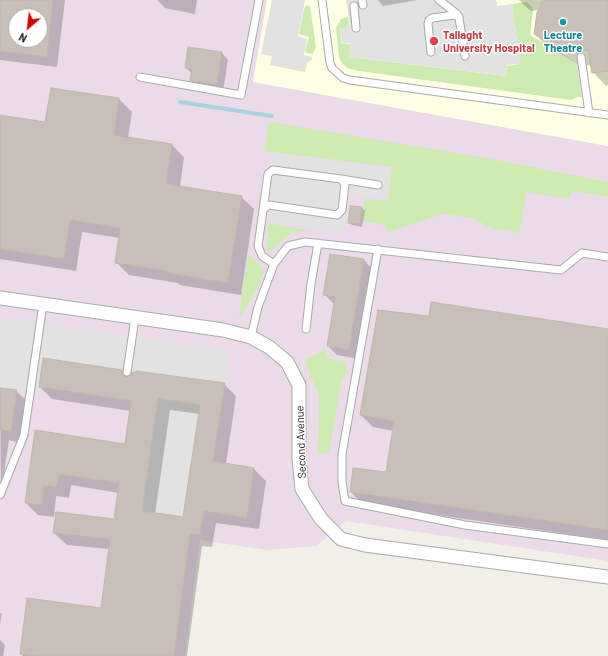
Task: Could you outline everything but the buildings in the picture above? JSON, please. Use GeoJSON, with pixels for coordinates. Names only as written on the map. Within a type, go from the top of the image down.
{"type":"FeatureCollection","features":[{"type":"Feature","properties":{"kind":"street","name":"Second Avenue"},"geometry":{"type":"LineString","coordinates":[[0,298],[223,330],[251,337],[269,347],[287,362],[299,385],[299,459],[302,489],[321,519],[341,539],[365,545],[608,577]]}},
{"type":"Feature","properties":{"kind":"lane"},"geometry":{"type":"LineString","coordinates":[[140,77],[241,95],[259,0]]}},
{"type":"Feature","properties":{"kind":"lane"},"geometry":{"type":"LineString","coordinates":[[322,0],[328,57],[332,68],[343,78],[608,116]]}},
{"type":"Feature","properties":{"kind":"lane"},"geometry":{"type":"LineString","coordinates":[[439,0],[459,17],[461,22],[465,56]]}},
{"type":"Feature","properties":{"kind":"lane"},"geometry":{"type":"LineString","coordinates":[[354,6],[356,28]]}},
{"type":"Feature","properties":{"kind":"lane"},"geometry":{"type":"LineString","coordinates":[[431,52],[428,24],[429,20],[432,18],[454,15],[459,17]]}},
{"type":"Feature","properties":{"kind":"lane"},"geometry":{"type":"LineString","coordinates":[[581,57],[589,113]]}},
{"type":"Feature","properties":{"kind":"lane"},"geometry":{"type":"LineString","coordinates":[[274,264],[262,256],[258,246],[268,174],[273,170],[378,184]]}},
{"type":"Feature","properties":{"kind":"lane"},"geometry":{"type":"LineString","coordinates":[[263,209],[269,205],[337,215],[342,210],[345,184],[342,178]]}},
{"type":"Feature","properties":{"kind":"lane"},"geometry":{"type":"LineString","coordinates":[[251,337],[258,307],[274,264],[288,246],[305,242],[561,270],[582,253],[608,258]]}},
{"type":"Feature","properties":{"kind":"lane"},"geometry":{"type":"LineString","coordinates":[[306,328],[318,243]]}},
{"type":"Feature","properties":{"kind":"lane"},"geometry":{"type":"LineString","coordinates":[[378,249],[342,454],[342,482],[345,501],[465,525],[608,544]]}},
{"type":"Feature","properties":{"kind":"lane"},"geometry":{"type":"LineString","coordinates":[[0,495],[24,435],[43,304]]}},
{"type":"Feature","properties":{"kind":"lane"},"geometry":{"type":"LineString","coordinates":[[127,372],[136,318]]}},
{"type":"Feature","properties":{"kind":"shaded area"},"geometry":{"type":"Polygon","coordinates":[[[0,0],[267,0],[253,82],[608,146],[608,561],[346,521],[316,546],[267,550],[200,540],[185,656],[0,656],[0,0]]]}},
{"type":"Feature","properties":{"kind":"shaded area","name":"Tallaght University Hospital"},"geometry":{"type":"Polygon","coordinates":[[[267,0],[608,0],[608,146],[253,82],[267,0]]]}},
{"type":"Feature","properties":{"kind":"shaded area"},"geometry":{"type":"Polygon","coordinates":[[[272,0],[305,0],[298,36],[307,39],[304,55],[312,57],[312,60],[307,63],[305,72],[270,65],[272,56],[261,54],[272,0]]]}},
{"type":"Feature","properties":{"kind":"shaded area"},"geometry":{"type":"Polygon","coordinates":[[[346,0],[496,0],[497,6],[512,4],[520,64],[507,65],[506,76],[349,57],[351,43],[343,44],[340,29],[350,27],[346,0]]]}},
{"type":"Feature","properties":{"kind":"shaded area"},"geometry":{"type":"Polygon","coordinates":[[[273,152],[391,169],[387,200],[348,194],[343,232],[263,220],[273,152]]]}},
{"type":"Feature","properties":{"kind":"shaded area"},"geometry":{"type":"Polygon","coordinates":[[[0,318],[230,351],[225,383],[183,377],[179,401],[200,405],[183,517],[142,511],[158,398],[172,400],[175,377],[43,358],[39,391],[0,388],[0,318]]]}},
{"type":"Feature","properties":{"kind":"green space"},"geometry":{"type":"Polygon","coordinates":[[[526,2],[533,10],[530,35],[577,63],[582,97],[577,97],[571,100],[359,71],[347,68],[341,62],[339,57],[336,28],[341,19],[348,17],[349,27],[340,29],[342,44],[351,44],[349,57],[506,76],[507,66],[520,64],[512,4],[526,2]]]}},
{"type":"Feature","properties":{"kind":"green space"},"geometry":{"type":"Polygon","coordinates":[[[306,5],[310,6],[316,47],[313,54],[305,51],[309,37],[299,34],[306,5]]]}},
{"type":"Feature","properties":{"kind":"green space"},"geometry":{"type":"Polygon","coordinates":[[[269,122],[497,160],[608,182],[608,197],[573,191],[569,199],[527,192],[519,233],[493,229],[473,218],[441,214],[387,233],[385,225],[363,221],[364,204],[365,199],[388,201],[392,167],[264,151],[269,122]]]}},
{"type":"Feature","properties":{"kind":"green space"},"geometry":{"type":"Polygon","coordinates":[[[268,223],[311,231],[292,232],[271,251],[267,250],[268,223]]]}},
{"type":"Feature","properties":{"kind":"green space"},"geometry":{"type":"Polygon","coordinates":[[[248,254],[257,262],[264,272],[259,287],[241,315],[239,315],[248,254]]]}},
{"type":"Feature","properties":{"kind":"green space"},"geometry":{"type":"Polygon","coordinates":[[[326,348],[326,358],[347,362],[346,375],[342,379],[329,453],[318,454],[319,396],[305,361],[326,348]]]}},
{"type":"Feature","properties":{"kind":"waterway"},"geometry":{"type":"LineString","coordinates":[[180,102],[272,116]]}},
{"type":"Feature","properties":{"kind":"place","name":"Lecture Theatre"},"geometry":{"type":"Point","coordinates":[563,22]}},
{"type":"Feature","properties":{"kind":"place","name":"Tallaght University Hospital"},"geometry":{"type":"Point","coordinates":[434,41]}}]}
